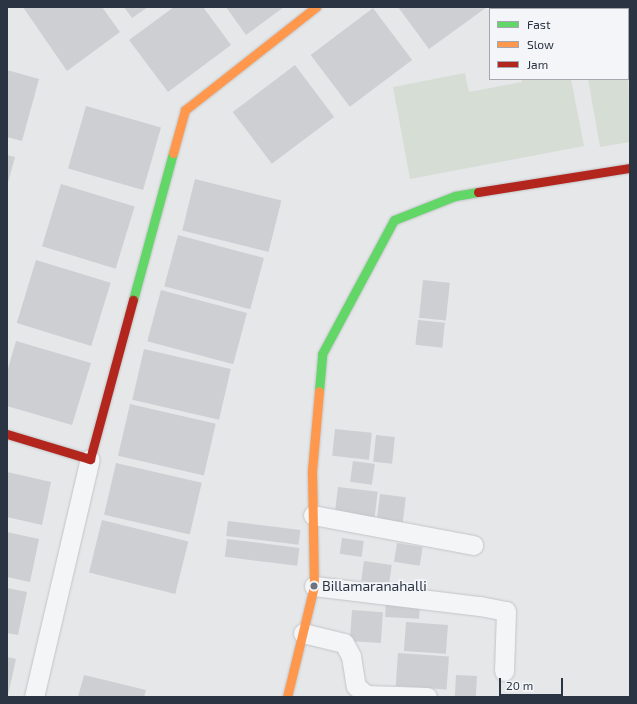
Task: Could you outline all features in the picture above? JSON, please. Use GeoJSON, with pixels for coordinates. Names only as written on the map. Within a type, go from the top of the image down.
{"type":"FeatureCollection","features":[{"type":"Feature","properties":{"kind":"street"},"geometry":{"type":"LineString","coordinates":[[34,697],[90,459],[185,110],[316,7]]}},
{"type":"Feature","properties":{"kind":"street"},"geometry":{"type":"LineString","coordinates":[[287,697],[314,586],[312,471],[322,354],[394,220],[455,196],[630,168]]}},
{"type":"Feature","properties":{"kind":"street"},"geometry":{"type":"LineString","coordinates":[[7,434],[90,459]]}},
{"type":"Feature","properties":{"kind":"street"},"geometry":{"type":"LineString","coordinates":[[313,515],[473,545]]}},
{"type":"Feature","properties":{"kind":"street"},"geometry":{"type":"LineString","coordinates":[[314,586],[480,606],[506,611],[504,671]]}},
{"type":"Feature","properties":{"kind":"street"},"geometry":{"type":"LineString","coordinates":[[303,633],[344,643],[351,656],[356,686],[359,693],[366,695],[427,697]]}},
{"type":"Feature","properties":{"kind":"shaded area"},"geometry":{"type":"Polygon","coordinates":[[[465,73],[469,92],[522,82],[522,80],[571,80],[584,146],[410,179],[393,87],[465,73]]]}},
{"type":"Feature","properties":{"kind":"shaded area"},"geometry":{"type":"Polygon","coordinates":[[[588,80],[628,80],[630,142],[600,147],[588,80]]]}},
{"type":"Feature","properties":{"kind":"building"},"geometry":{"type":"Polygon","coordinates":[[[23,7],[102,7],[120,32],[67,71],[23,7]]]}},
{"type":"Feature","properties":{"kind":"building"},"geometry":{"type":"Polygon","coordinates":[[[124,7],[148,7],[132,18],[124,7]]]}},
{"type":"Feature","properties":{"kind":"building"},"geometry":{"type":"Polygon","coordinates":[[[174,7],[203,7],[231,45],[168,92],[129,40],[174,7]]]}},
{"type":"Feature","properties":{"kind":"building"},"geometry":{"type":"Polygon","coordinates":[[[226,7],[284,7],[246,35],[226,7]]]}},
{"type":"Feature","properties":{"kind":"building"},"geometry":{"type":"Polygon","coordinates":[[[398,7],[487,7],[429,49],[398,7]]]}},
{"type":"Feature","properties":{"kind":"building"},"geometry":{"type":"Polygon","coordinates":[[[373,8],[412,60],[350,107],[311,55],[373,8]]]}},
{"type":"Feature","properties":{"kind":"building"},"geometry":{"type":"Polygon","coordinates":[[[295,65],[334,117],[272,164],[233,112],[295,65]]]}},
{"type":"Feature","properties":{"kind":"building"},"geometry":{"type":"Polygon","coordinates":[[[7,70],[39,79],[22,141],[7,137],[7,70]]]}},
{"type":"Feature","properties":{"kind":"building"},"geometry":{"type":"Polygon","coordinates":[[[86,106],[161,127],[143,190],[68,168],[86,106]]]}},
{"type":"Feature","properties":{"kind":"building"},"geometry":{"type":"Polygon","coordinates":[[[7,155],[15,157],[7,186],[7,155]]]}},
{"type":"Feature","properties":{"kind":"building"},"geometry":{"type":"Polygon","coordinates":[[[195,179],[281,201],[269,252],[182,230],[195,179]]]}},
{"type":"Feature","properties":{"kind":"building"},"geometry":{"type":"Polygon","coordinates":[[[61,184],[135,207],[116,269],[42,246],[61,184]]]}},
{"type":"Feature","properties":{"kind":"building"},"geometry":{"type":"Polygon","coordinates":[[[178,235],[264,258],[250,309],[164,286],[178,235]]]}},
{"type":"Feature","properties":{"kind":"building"},"geometry":{"type":"Polygon","coordinates":[[[36,260],[111,283],[91,346],[17,323],[36,260]]]}},
{"type":"Feature","properties":{"kind":"building"},"geometry":{"type":"Polygon","coordinates":[[[423,280],[450,283],[446,321],[419,318],[423,280]]]}},
{"type":"Feature","properties":{"kind":"building"},"geometry":{"type":"Polygon","coordinates":[[[161,290],[247,313],[233,364],[147,341],[161,290]]]}},
{"type":"Feature","properties":{"kind":"building"},"geometry":{"type":"Polygon","coordinates":[[[418,320],[445,323],[442,348],[415,345],[418,320]]]}},
{"type":"Feature","properties":{"kind":"building"},"geometry":{"type":"Polygon","coordinates":[[[16,341],[91,363],[72,425],[7,406],[7,372],[16,341]]]}},
{"type":"Feature","properties":{"kind":"building"},"geometry":{"type":"Polygon","coordinates":[[[144,349],[231,369],[219,420],[132,400],[144,349]]]}},
{"type":"Feature","properties":{"kind":"building"},"geometry":{"type":"Polygon","coordinates":[[[130,404],[216,424],[204,475],[118,456],[130,404]]]}},
{"type":"Feature","properties":{"kind":"building"},"geometry":{"type":"Polygon","coordinates":[[[335,429],[372,433],[369,460],[332,456],[335,429]]]}},
{"type":"Feature","properties":{"kind":"building"},"geometry":{"type":"Polygon","coordinates":[[[376,435],[395,437],[392,464],[373,462],[376,435]]]}},
{"type":"Feature","properties":{"kind":"building"},"geometry":{"type":"Polygon","coordinates":[[[353,461],[375,464],[372,485],[350,482],[353,461]]]}},
{"type":"Feature","properties":{"kind":"building"},"geometry":{"type":"Polygon","coordinates":[[[116,463],[202,483],[190,534],[104,515],[116,463]]]}},
{"type":"Feature","properties":{"kind":"building"},"geometry":{"type":"Polygon","coordinates":[[[7,472],[51,482],[42,525],[7,517],[7,472]]]}},
{"type":"Feature","properties":{"kind":"building"},"geometry":{"type":"Polygon","coordinates":[[[338,487],[378,492],[374,519],[335,514],[338,487]]]}},
{"type":"Feature","properties":{"kind":"building"},"geometry":{"type":"Polygon","coordinates":[[[380,494],[406,497],[403,522],[377,519],[380,494]]]}},
{"type":"Feature","properties":{"kind":"building"},"geometry":{"type":"Polygon","coordinates":[[[102,520],[188,542],[175,594],[89,572],[102,520]]]}},
{"type":"Feature","properties":{"kind":"building"},"geometry":{"type":"Polygon","coordinates":[[[228,521],[300,530],[299,545],[226,536],[228,521]]]}},
{"type":"Feature","properties":{"kind":"building"},"geometry":{"type":"Polygon","coordinates":[[[7,532],[39,539],[30,582],[7,577],[7,532]]]}},
{"type":"Feature","properties":{"kind":"building"},"geometry":{"type":"Polygon","coordinates":[[[342,538],[364,541],[362,557],[340,554],[342,538]]]}},
{"type":"Feature","properties":{"kind":"building"},"geometry":{"type":"Polygon","coordinates":[[[227,539],[299,548],[297,566],[225,557],[227,539]]]}},
{"type":"Feature","properties":{"kind":"building"},"geometry":{"type":"Polygon","coordinates":[[[397,543],[423,547],[420,566],[394,562],[397,543]]]}},
{"type":"Feature","properties":{"kind":"building"},"geometry":{"type":"Polygon","coordinates":[[[364,561],[392,565],[389,585],[361,581],[364,561]]]}},
{"type":"Feature","properties":{"kind":"building"},"geometry":{"type":"Polygon","coordinates":[[[7,588],[27,592],[18,635],[7,633],[7,588]]]}},
{"type":"Feature","properties":{"kind":"building"},"geometry":{"type":"Polygon","coordinates":[[[386,601],[420,603],[419,619],[385,617],[386,601]]]}},
{"type":"Feature","properties":{"kind":"building"},"geometry":{"type":"Polygon","coordinates":[[[352,610],[383,612],[381,643],[350,641],[352,610]]]}},
{"type":"Feature","properties":{"kind":"building"},"geometry":{"type":"Polygon","coordinates":[[[406,622],[448,625],[446,654],[404,651],[406,622]]]}},
{"type":"Feature","properties":{"kind":"building"},"geometry":{"type":"Polygon","coordinates":[[[398,653],[449,657],[447,689],[396,686],[398,653]]]}},
{"type":"Feature","properties":{"kind":"building"},"geometry":{"type":"Polygon","coordinates":[[[7,657],[16,659],[8,695],[7,695],[7,657]]]}},
{"type":"Feature","properties":{"kind":"building"},"geometry":{"type":"Polygon","coordinates":[[[84,675],[146,690],[144,697],[78,697],[84,675]]]}},
{"type":"Feature","properties":{"kind":"building"},"geometry":{"type":"Polygon","coordinates":[[[456,675],[477,676],[476,697],[455,697],[456,675]]]}},
{"type":"Feature","properties":{"kind":"traffic: fast"},"geometry":{"type":"LineString","coordinates":[[133,300],[173,153]]}},
{"type":"Feature","properties":{"kind":"traffic: fast"},"geometry":{"type":"LineString","coordinates":[[319,391],[322,354],[394,220],[455,196],[478,192]]}},
{"type":"Feature","properties":{"kind":"traffic: slow"},"geometry":{"type":"LineString","coordinates":[[173,153],[185,110],[316,7]]}},
{"type":"Feature","properties":{"kind":"traffic: slow"},"geometry":{"type":"LineString","coordinates":[[287,697],[314,586],[312,471],[319,391]]}},
{"type":"Feature","properties":{"kind":"traffic: jam"},"geometry":{"type":"LineString","coordinates":[[478,192],[630,168]]}},
{"type":"Feature","properties":{"kind":"traffic: jam"},"geometry":{"type":"LineString","coordinates":[[7,434],[90,459],[133,300]]}},
{"type":"Feature","properties":{"kind":"place","name":"Billamaranahalli"},"geometry":{"type":"Point","coordinates":[314,586]}}]}
